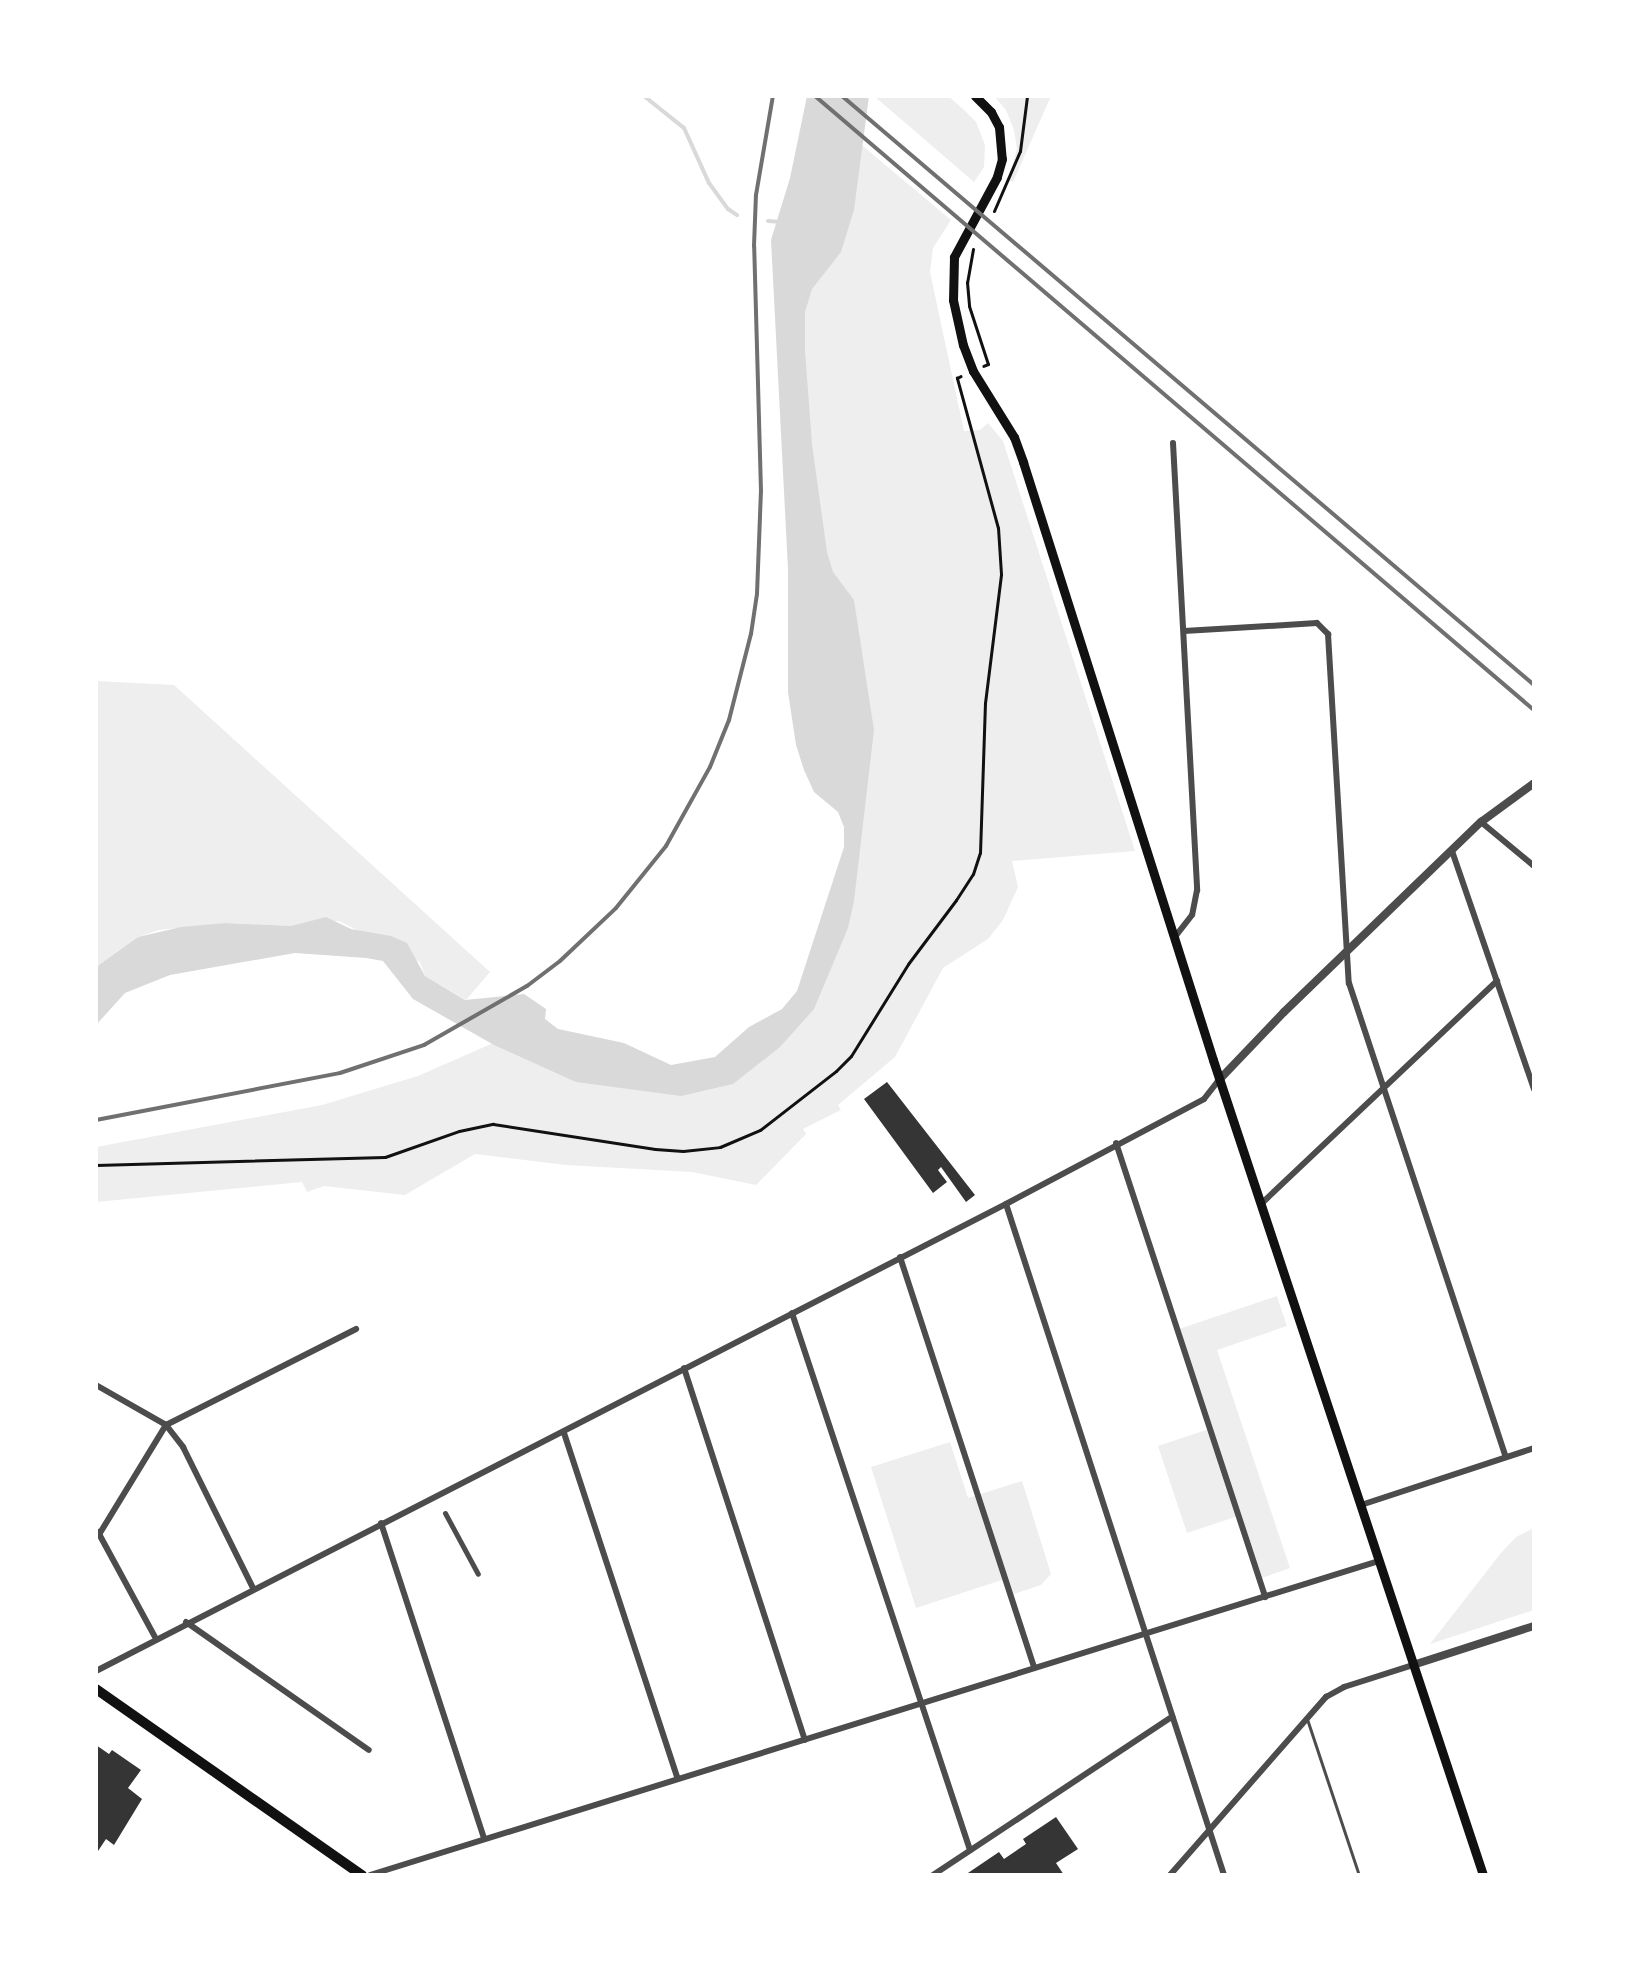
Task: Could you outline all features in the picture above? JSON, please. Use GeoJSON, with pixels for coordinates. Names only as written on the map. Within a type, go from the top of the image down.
{"type":"FeatureCollection","features":[{"type":"Feature","properties":{"kind":"main road"},"geometry":{"type":"LineString","coordinates":[[978,99],[999,127],[1002,159],[997,177],[963,235],[954,257],[951,278],[957,322],[973,371],[1014,437],[1219,1080],[1483,1875]]}},
{"type":"Feature","properties":{"kind":"main road"},"geometry":{"type":"LineString","coordinates":[[96,1689],[362,1875]]}},
{"type":"Feature","properties":{"kind":"street"},"geometry":{"type":"LineString","coordinates":[[1173,443],[1197,890],[1192,915],[1174,938]]}},
{"type":"Feature","properties":{"kind":"street"},"geometry":{"type":"LineString","coordinates":[[1184,631],[1317,623],[1325,627],[1328,634],[1349,983],[1506,1457]]}},
{"type":"Feature","properties":{"kind":"street"},"geometry":{"type":"LineString","coordinates":[[96,1671],[155,1637],[564,1433],[1204,1099],[1219,1080],[1348,951],[1481,822],[1534,783]]}},
{"type":"Feature","properties":{"kind":"street"},"geometry":{"type":"LineString","coordinates":[[1481,822],[1534,866]]}},
{"type":"Feature","properties":{"kind":"street"},"geometry":{"type":"LineString","coordinates":[[1452,851],[1534,1089]]}},
{"type":"Feature","properties":{"kind":"street"},"geometry":{"type":"LineString","coordinates":[[1261,1204],[1497,981]]}},
{"type":"Feature","properties":{"kind":"street"},"geometry":{"type":"LineString","coordinates":[[1116,1143],[1265,1597]]}},
{"type":"Feature","properties":{"kind":"street"},"geometry":{"type":"LineString","coordinates":[[1006,1204],[1224,1875]]}},
{"type":"Feature","properties":{"kind":"street"},"geometry":{"type":"LineString","coordinates":[[900,1257],[1034,1668]]}},
{"type":"Feature","properties":{"kind":"street"},"geometry":{"type":"LineString","coordinates":[[792,1313],[970,1850]]}},
{"type":"Feature","properties":{"kind":"street"},"geometry":{"type":"LineString","coordinates":[[155,1637],[98,1532],[166,1425],[356,1329]]}},
{"type":"Feature","properties":{"kind":"street"},"geometry":{"type":"LineString","coordinates":[[684,1368],[805,1740]]}},
{"type":"Feature","properties":{"kind":"street"},"geometry":{"type":"LineString","coordinates":[[96,1385],[166,1425],[183,1447],[253,1588]]}},
{"type":"Feature","properties":{"kind":"street"},"geometry":{"type":"LineString","coordinates":[[564,1433],[678,1779]]}},
{"type":"Feature","properties":{"kind":"street"},"geometry":{"type":"LineString","coordinates":[[1361,1505],[1534,1448]]}},
{"type":"Feature","properties":{"kind":"street"},"geometry":{"type":"LineString","coordinates":[[445,1513],[478,1574]]}},
{"type":"Feature","properties":{"kind":"street"},"geometry":{"type":"LineString","coordinates":[[381,1523],[484,1839]]}},
{"type":"Feature","properties":{"kind":"street"},"geometry":{"type":"LineString","coordinates":[[370,1875],[1379,1561]]}},
{"type":"Feature","properties":{"kind":"street"},"geometry":{"type":"LineString","coordinates":[[186,1622],[369,1750]]}},
{"type":"Feature","properties":{"kind":"street"},"geometry":{"type":"LineString","coordinates":[[1170,1875],[1326,1697],[1344,1687],[1534,1626]]}},
{"type":"Feature","properties":{"kind":"street"},"geometry":{"type":"LineString","coordinates":[[933,1875],[1172,1717]]}},
{"type":"Feature","properties":{"kind":"lane"},"geometry":{"type":"LineString","coordinates":[[1307,1717],[1359,1875]]}},
{"type":"Feature","properties":{"kind":"path"},"geometry":{"type":"LineString","coordinates":[[990,218],[1004,194],[1020,151],[1027,96]]}},
{"type":"Feature","properties":{"kind":"path"},"geometry":{"type":"LineString","coordinates":[[975,242],[967,282],[969,306],[988,364]]}},
{"type":"Feature","properties":{"kind":"path"},"geometry":{"type":"LineString","coordinates":[[96,1165],[385,1157],[459,1131],[493,1124],[655,1149],[683,1151],[720,1147],[760,1130],[836,1071],[851,1056],[908,964],[973,874],[981,845],[985,703],[1001,574],[1000,550],[989,489],[957,378]]}},
{"type":"Feature","properties":{"kind":"shaded area"},"geometry":{"type":"Polygon","coordinates":[[[807,96],[869,96],[854,210],[841,252],[812,289],[805,312],[805,351],[812,444],[827,552],[833,572],[854,600],[874,730],[854,901],[848,928],[814,1009],[780,1047],[733,1084],[681,1096],[576,1082],[494,1045],[413,999],[383,961],[366,958],[295,953],[170,975],[125,993],[96,1025],[96,967],[138,937],[181,927],[225,923],[291,926],[326,917],[351,929],[391,936],[407,943],[425,976],[465,1000],[524,994],[546,1009],[545,1019],[558,1029],[624,1043],[671,1065],[715,1057],[749,1027],[782,1009],[797,991],[844,847],[844,827],[838,812],[814,792],[804,770],[796,745],[788,692],[788,569],[771,240],[790,178],[807,96]]]}},
{"type":"Feature","properties":{"kind":"shaded area"},"geometry":{"type":"Polygon","coordinates":[[[874,96],[948,96],[976,122],[985,145],[984,167],[974,182],[874,96]]]}},
{"type":"Feature","properties":{"kind":"shaded area"},"geometry":{"type":"Polygon","coordinates":[[[994,96],[1051,96],[1013,182],[1008,180],[1017,149],[1014,130],[1006,110],[994,96]]]}},
{"type":"Feature","properties":{"kind":"shaded area"},"geometry":{"type":"Polygon","coordinates":[[[839,126],[951,220],[933,248],[930,272],[964,431],[980,430],[988,423],[1003,441],[1135,851],[1012,861],[1018,887],[1003,920],[988,939],[943,968],[895,1057],[838,1105],[841,1110],[803,1129],[806,1134],[756,1185],[692,1172],[566,1165],[475,1154],[405,1195],[324,1186],[307,1192],[302,1182],[96,1202],[96,1147],[322,1105],[418,1076],[500,1040],[704,1074],[809,992],[858,813],[807,552],[791,352],[839,126]]]}},
{"type":"Feature","properties":{"kind":"shaded area"},"geometry":{"type":"Polygon","coordinates":[[[96,681],[174,685],[490,972],[466,1000],[425,976],[420,962],[339,921],[291,926],[225,923],[159,930],[138,937],[96,967],[96,681]]]}},
{"type":"Feature","properties":{"kind":"shaded area"},"geometry":{"type":"Polygon","coordinates":[[[1277,1296],[1287,1326],[1217,1350],[1290,1568],[1259,1579],[1238,1516],[1187,1533],[1158,1446],[1209,1429],[1176,1330],[1277,1296]]]}},
{"type":"Feature","properties":{"kind":"shaded area"},"geometry":{"type":"Polygon","coordinates":[[[950,1442],[968,1498],[1022,1481],[1051,1574],[1041,1585],[1011,1595],[1005,1579],[916,1608],[871,1467],[950,1442]]]}},
{"type":"Feature","properties":{"kind":"shaded area"},"geometry":{"type":"Polygon","coordinates":[[[1534,1528],[1534,1610],[1430,1644],[1501,1553],[1516,1537],[1534,1528]]]}},
{"type":"Feature","properties":{"kind":"building"},"geometry":{"type":"Polygon","coordinates":[[[887,1082],[975,1195],[966,1202],[941,1167],[938,1170],[947,1182],[933,1193],[864,1099],[887,1082]]]}},
{"type":"Feature","properties":{"kind":"building"},"geometry":{"type":"Polygon","coordinates":[[[96,1745],[109,1754],[112,1750],[141,1770],[128,1788],[142,1799],[114,1845],[106,1839],[96,1854],[96,1745]]]}},
{"type":"Feature","properties":{"kind":"building"},"geometry":{"type":"Polygon","coordinates":[[[1056,1817],[1078,1849],[1056,1863],[1064,1875],[965,1875],[999,1852],[1004,1859],[1026,1844],[1023,1839],[1056,1817]]]}},
{"type":"Feature","properties":{"kind":"waterway"},"geometry":{"type":"LineString","coordinates":[[644,96],[684,128],[709,183],[728,209],[737,215]]}},
{"type":"Feature","properties":{"kind":"waterway"},"geometry":{"type":"LineString","coordinates":[[768,221],[781,222]]}},
{"type":"Feature","properties":{"kind":"railway"},"geometry":{"type":"LineString","coordinates":[[96,1120],[340,1073],[424,1045],[527,986],[560,961],[616,908],[666,846],[710,767],[729,720],[751,634],[757,594],[761,491],[754,246],[756,195],[773,96]]}},
{"type":"Feature","properties":{"kind":"railway"},"geometry":{"type":"LineString","coordinates":[[815,96],[1534,710]]}},
{"type":"Feature","properties":{"kind":"railway"},"geometry":{"type":"LineString","coordinates":[[842,96],[1534,685]]}}]}
